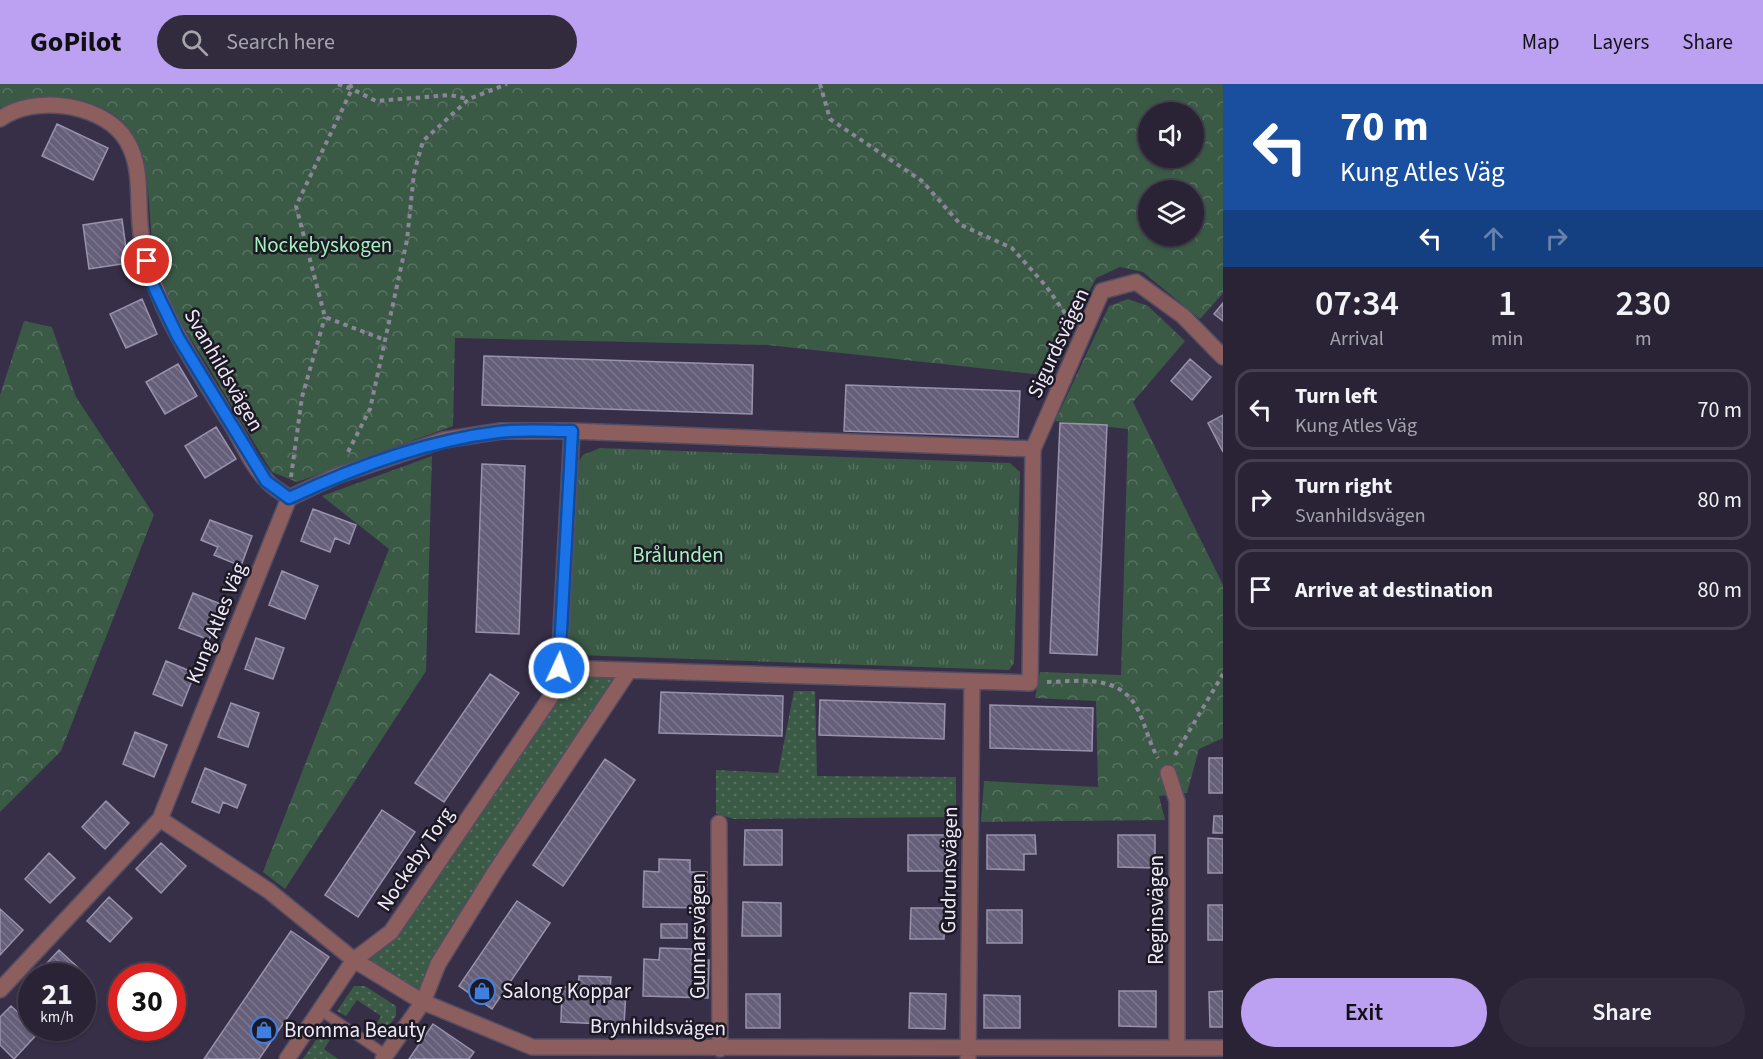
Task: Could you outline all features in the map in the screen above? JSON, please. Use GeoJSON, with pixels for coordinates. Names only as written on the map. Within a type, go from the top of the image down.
{"type":"FeatureCollection","features":[{"type":"Feature","properties":{"kind":"street","name":"Svanhildsvägen"},"geometry":{"type":"LineString","coordinates":[[0,119],[28,107],[55,106],[72,108],[101,118],[121,133],[131,149],[137,169],[141,238],[152,283],[178,337],[266,481],[289,498]]}},
{"type":"Feature","properties":{"kind":"street","name":"Sigurdsvägen"},"geometry":{"type":"LineString","coordinates":[[1033,449],[1102,291],[1136,282],[1183,316],[1223,357]]}},
{"type":"Feature","properties":{"kind":"street"},"geometry":{"type":"LineString","coordinates":[[289,498],[336,476],[442,441],[501,431],[572,431],[1033,449],[1030,683],[628,672],[559,668],[572,431]]}},
{"type":"Feature","properties":{"kind":"street","name":"Kung Atles Väg"},"geometry":{"type":"LineString","coordinates":[[0,990],[160,819],[289,498]]}},
{"type":"Feature","properties":{"kind":"street","name":"Nockeby Torg"},"geometry":{"type":"LineString","coordinates":[[287,1059],[354,960],[391,932],[550,698],[559,668]]}},
{"type":"Feature","properties":{"kind":"street"},"geometry":{"type":"LineString","coordinates":[[385,1057],[423,1002],[438,964],[495,872],[628,672]]}},
{"type":"Feature","properties":{"kind":"street","name":"Gudrunsvägen"},"geometry":{"type":"LineString","coordinates":[[968,1054],[972,682]]}},
{"type":"Feature","properties":{"kind":"street","name":"Reginsvägen"},"geometry":{"type":"LineString","coordinates":[[1168,773],[1177,801],[1177,1048]]}},
{"type":"Feature","properties":{"kind":"street","name":"Brynhildsvägen"},"geometry":{"type":"LineString","coordinates":[[160,819],[270,891],[354,960],[423,1002],[532,1047],[968,1054],[1223,1048]]}},
{"type":"Feature","properties":{"kind":"street","name":"Gunnarsvägen"},"geometry":{"type":"LineString","coordinates":[[719,823],[720,1049]]}},
{"type":"Feature","properties":{"kind":"lane"},"geometry":{"type":"LineString","coordinates":[[320,1010],[385,1057]]}},
{"type":"Feature","properties":{"kind":"path"},"geometry":{"type":"LineString","coordinates":[[338,84],[376,101],[450,95],[469,99]]}},
{"type":"Feature","properties":{"kind":"path"},"geometry":{"type":"LineString","coordinates":[[289,498],[302,397],[325,317],[296,206],[352,89],[350,84]]}},
{"type":"Feature","properties":{"kind":"path"},"geometry":{"type":"LineString","coordinates":[[336,476],[370,409],[407,240],[414,173],[423,141],[469,99],[507,84]]}},
{"type":"Feature","properties":{"kind":"path"},"geometry":{"type":"LineString","coordinates":[[820,84],[830,119],[922,181],[962,225],[1012,248],[1046,286],[1082,337]]}},
{"type":"Feature","properties":{"kind":"path"},"geometry":{"type":"LineString","coordinates":[[325,317],[385,340]]}},
{"type":"Feature","properties":{"kind":"path"},"geometry":{"type":"LineString","coordinates":[[1168,773],[1176,753],[1223,674]]}},
{"type":"Feature","properties":{"kind":"path"},"geometry":{"type":"LineString","coordinates":[[1030,683],[1093,681],[1114,684],[1126,693],[1138,710],[1152,748],[1168,773]]}},
{"type":"Feature","properties":{"kind":"green space","name":"Nockebyskogen"},"geometry":{"type":"Polygon","coordinates":[[[0,84],[1223,84],[1223,293],[1200,319],[1143,272],[1120,267],[1096,278],[1070,329],[1053,376],[768,345],[455,338],[453,426],[297,482],[272,472],[171,304],[155,259],[147,181],[142,156],[133,135],[117,117],[81,100],[46,97],[0,108],[0,84]]]}},
{"type":"Feature","properties":{"kind":"green space"},"geometry":{"type":"Polygon","coordinates":[[[1128,299],[1148,306],[1185,341],[1133,402],[1223,585],[1223,738],[1199,749],[1187,793],[1159,796],[1165,820],[981,822],[984,781],[1098,787],[1096,701],[1035,698],[1040,672],[1121,675],[1128,429],[1055,421],[1109,306],[1128,299]]]}},
{"type":"Feature","properties":{"kind":"green space"},"geometry":{"type":"Polygon","coordinates":[[[24,321],[52,327],[76,397],[154,515],[61,751],[0,812],[0,395],[24,321]]]}},
{"type":"Feature","properties":{"kind":"green space","name":"Brålunden"},"geometry":{"type":"Polygon","coordinates":[[[600,448],[1010,463],[1020,472],[1014,663],[1009,670],[576,655],[568,644],[575,467],[583,455],[600,448]]]}},
{"type":"Feature","properties":{"kind":"green space"},"geometry":{"type":"Polygon","coordinates":[[[432,456],[426,671],[285,889],[263,872],[389,549],[322,496],[432,456]]]}},
{"type":"Feature","properties":{"kind":"green space"},"geometry":{"type":"Polygon","coordinates":[[[559,668],[628,672],[423,1002],[354,960],[391,932],[550,698],[559,668]]]}},
{"type":"Feature","properties":{"kind":"green space"},"geometry":{"type":"Polygon","coordinates":[[[794,691],[815,691],[817,776],[956,777],[956,817],[733,819],[716,813],[716,770],[778,773],[794,691]]]}},
{"type":"Feature","properties":{"kind":"green space"},"geometry":{"type":"Polygon","coordinates":[[[354,986],[365,986],[396,1006],[396,1016],[380,1039],[371,1033],[381,1016],[357,1000],[346,1016],[337,1011],[354,986]]]}},
{"type":"Feature","properties":{"kind":"green space"},"geometry":{"type":"Polygon","coordinates":[[[326,1025],[336,1031],[324,1049],[338,1059],[303,1059],[326,1025]]]}},
{"type":"Feature","properties":{"kind":"building"},"geometry":{"type":"Polygon","coordinates":[[[57,124],[108,148],[93,180],[42,156],[57,124]]]}},
{"type":"Feature","properties":{"kind":"building"},"geometry":{"type":"Polygon","coordinates":[[[122,219],[128,263],[89,269],[83,225],[122,219]]]}},
{"type":"Feature","properties":{"kind":"building"},"geometry":{"type":"Polygon","coordinates":[[[142,299],[157,334],[126,348],[110,314],[142,299]]]}},
{"type":"Feature","properties":{"kind":"building"},"geometry":{"type":"Polygon","coordinates":[[[1223,303],[1223,321],[1214,314],[1223,303]]]}},
{"type":"Feature","properties":{"kind":"building"},"geometry":{"type":"Polygon","coordinates":[[[484,356],[753,365],[752,414],[482,405],[484,356]]]}},
{"type":"Feature","properties":{"kind":"building"},"geometry":{"type":"Polygon","coordinates":[[[1190,359],[1211,377],[1192,400],[1171,381],[1190,359]]]}},
{"type":"Feature","properties":{"kind":"building"},"geometry":{"type":"Polygon","coordinates":[[[178,364],[197,396],[165,414],[146,382],[178,364]]]}},
{"type":"Feature","properties":{"kind":"building"},"geometry":{"type":"Polygon","coordinates":[[[846,385],[1020,391],[1018,437],[844,431],[846,385]]]}},
{"type":"Feature","properties":{"kind":"building"},"geometry":{"type":"Polygon","coordinates":[[[1223,415],[1223,452],[1208,423],[1223,415]]]}},
{"type":"Feature","properties":{"kind":"building"},"geometry":{"type":"Polygon","coordinates":[[[1060,423],[1107,425],[1097,655],[1050,653],[1060,423]]]}},
{"type":"Feature","properties":{"kind":"building"},"geometry":{"type":"Polygon","coordinates":[[[216,427],[236,459],[205,478],[185,446],[216,427]]]}},
{"type":"Feature","properties":{"kind":"building"},"geometry":{"type":"Polygon","coordinates":[[[482,464],[525,466],[519,634],[476,632],[482,464]]]}},
{"type":"Feature","properties":{"kind":"building"},"geometry":{"type":"Polygon","coordinates":[[[313,509],[356,525],[349,544],[335,538],[330,552],[301,541],[313,509]]]}},
{"type":"Feature","properties":{"kind":"building"},"geometry":{"type":"Polygon","coordinates":[[[210,520],[252,536],[241,566],[214,555],[218,547],[201,540],[210,520]]]}},
{"type":"Feature","properties":{"kind":"building"},"geometry":{"type":"Polygon","coordinates":[[[282,571],[318,586],[305,619],[269,605],[282,571]]]}},
{"type":"Feature","properties":{"kind":"building"},"geometry":{"type":"Polygon","coordinates":[[[193,593],[223,605],[209,640],[179,628],[193,593]]]}},
{"type":"Feature","properties":{"kind":"building"},"geometry":{"type":"Polygon","coordinates":[[[256,638],[284,648],[273,679],[245,669],[256,638]]]}},
{"type":"Feature","properties":{"kind":"building"},"geometry":{"type":"Polygon","coordinates":[[[166,661],[195,673],[182,706],[153,694],[166,661]]]}},
{"type":"Feature","properties":{"kind":"building"},"geometry":{"type":"Polygon","coordinates":[[[490,674],[519,693],[444,802],[415,783],[490,674]]]}},
{"type":"Feature","properties":{"kind":"building"},"geometry":{"type":"Polygon","coordinates":[[[661,692],[783,696],[782,736],[659,733],[661,692]]]}},
{"type":"Feature","properties":{"kind":"building"},"geometry":{"type":"Polygon","coordinates":[[[820,700],[945,704],[944,739],[819,735],[820,700]]]}},
{"type":"Feature","properties":{"kind":"building"},"geometry":{"type":"Polygon","coordinates":[[[231,703],[259,713],[248,747],[218,737],[231,703]]]}},
{"type":"Feature","properties":{"kind":"building"},"geometry":{"type":"Polygon","coordinates":[[[990,705],[1093,708],[1092,751],[990,748],[990,705]]]}},
{"type":"Feature","properties":{"kind":"building"},"geometry":{"type":"Polygon","coordinates":[[[135,732],[167,745],[154,777],[123,764],[135,732]]]}},
{"type":"Feature","properties":{"kind":"building"},"geometry":{"type":"Polygon","coordinates":[[[1209,758],[1223,758],[1223,793],[1209,793],[1209,758]]]}},
{"type":"Feature","properties":{"kind":"building"},"geometry":{"type":"Polygon","coordinates":[[[605,759],[635,780],[563,886],[533,865],[605,759]]]}},
{"type":"Feature","properties":{"kind":"building"},"geometry":{"type":"Polygon","coordinates":[[[205,768],[246,785],[237,808],[223,802],[219,813],[192,802],[205,768]]]}},
{"type":"Feature","properties":{"kind":"building"},"geometry":{"type":"Polygon","coordinates":[[[106,801],[129,823],[105,849],[82,827],[106,801]]]}},
{"type":"Feature","properties":{"kind":"building"},"geometry":{"type":"Polygon","coordinates":[[[382,810],[415,832],[358,917],[325,895],[382,810]]]}},
{"type":"Feature","properties":{"kind":"building"},"geometry":{"type":"Polygon","coordinates":[[[1214,816],[1223,816],[1223,833],[1213,833],[1214,816]]]}},
{"type":"Feature","properties":{"kind":"building"},"geometry":{"type":"Polygon","coordinates":[[[745,830],[782,830],[782,865],[744,865],[745,830]]]}},
{"type":"Feature","properties":{"kind":"building"},"geometry":{"type":"Polygon","coordinates":[[[908,835],[946,835],[945,871],[908,871],[908,835]]]}},
{"type":"Feature","properties":{"kind":"building"},"geometry":{"type":"Polygon","coordinates":[[[987,835],[1035,835],[1036,854],[1024,854],[1024,870],[987,869],[987,835]]]}},
{"type":"Feature","properties":{"kind":"building"},"geometry":{"type":"Polygon","coordinates":[[[1118,835],[1155,835],[1155,868],[1118,867],[1118,835]]]}},
{"type":"Feature","properties":{"kind":"building"},"geometry":{"type":"Polygon","coordinates":[[[1208,838],[1223,839],[1223,873],[1208,873],[1208,838]]]}},
{"type":"Feature","properties":{"kind":"building"},"geometry":{"type":"Polygon","coordinates":[[[161,843],[186,866],[161,893],[136,869],[161,843]]]}},
{"type":"Feature","properties":{"kind":"building"},"geometry":{"type":"Polygon","coordinates":[[[49,853],[75,878],[50,903],[25,879],[49,853]]]}},
{"type":"Feature","properties":{"kind":"building"},"geometry":{"type":"Polygon","coordinates":[[[659,859],[690,860],[690,872],[707,872],[706,908],[643,907],[644,871],[659,872],[659,859]]]}},
{"type":"Feature","properties":{"kind":"building"},"geometry":{"type":"Polygon","coordinates":[[[109,897],[132,918],[110,942],[87,921],[109,897]]]}},
{"type":"Feature","properties":{"kind":"building"},"geometry":{"type":"Polygon","coordinates":[[[517,901],[550,923],[492,1009],[459,986],[517,901]]]}},
{"type":"Feature","properties":{"kind":"building"},"geometry":{"type":"Polygon","coordinates":[[[743,902],[781,903],[781,936],[742,936],[743,902]]]}},
{"type":"Feature","properties":{"kind":"building"},"geometry":{"type":"Polygon","coordinates":[[[1208,905],[1223,905],[1223,940],[1208,940],[1208,905]]]}},
{"type":"Feature","properties":{"kind":"building"},"geometry":{"type":"Polygon","coordinates":[[[911,908],[945,908],[944,939],[910,939],[911,908]]]}},
{"type":"Feature","properties":{"kind":"building"},"geometry":{"type":"Polygon","coordinates":[[[0,909],[23,930],[0,955],[0,909]]]}},
{"type":"Feature","properties":{"kind":"building"},"geometry":{"type":"Polygon","coordinates":[[[987,910],[1022,910],[1022,943],[987,943],[987,910]]]}},
{"type":"Feature","properties":{"kind":"building"},"geometry":{"type":"Polygon","coordinates":[[[661,924],[687,924],[687,938],[661,938],[661,924]]]}},
{"type":"Feature","properties":{"kind":"building"},"geometry":{"type":"Polygon","coordinates":[[[291,931],[329,957],[259,1059],[204,1059],[291,931]]]}},
{"type":"Feature","properties":{"kind":"building"},"geometry":{"type":"Polygon","coordinates":[[[660,948],[692,949],[691,960],[709,960],[708,998],[643,996],[644,959],[659,960],[660,948]]]}},
{"type":"Feature","properties":{"kind":"building"},"geometry":{"type":"Polygon","coordinates":[[[59,950],[73,963],[47,963],[59,950]]]}},
{"type":"Feature","properties":{"kind":"building"},"geometry":{"type":"Polygon","coordinates":[[[579,976],[611,977],[610,989],[626,990],[624,1025],[561,1022],[562,987],[578,987],[579,976]]]}},
{"type":"Feature","properties":{"kind":"building"},"geometry":{"type":"Polygon","coordinates":[[[1119,991],[1156,991],[1156,1027],[1119,1026],[1119,991]]]}},
{"type":"Feature","properties":{"kind":"building"},"geometry":{"type":"Polygon","coordinates":[[[1223,991],[1223,1027],[1210,1027],[1209,992],[1223,991]]]}},
{"type":"Feature","properties":{"kind":"building"},"geometry":{"type":"Polygon","coordinates":[[[910,993],[946,994],[945,1029],[909,1028],[910,993]]]}},
{"type":"Feature","properties":{"kind":"building"},"geometry":{"type":"Polygon","coordinates":[[[746,994],[780,994],[780,1028],[746,1028],[746,994]]]}},
{"type":"Feature","properties":{"kind":"building"},"geometry":{"type":"Polygon","coordinates":[[[984,995],[1020,996],[1020,1028],[984,1028],[984,995]]]}},
{"type":"Feature","properties":{"kind":"building"},"geometry":{"type":"Polygon","coordinates":[[[11,1006],[18,1012],[18,1041],[31,1041],[14,1059],[0,1045],[0,1017],[11,1006]]]}},
{"type":"Feature","properties":{"kind":"building"},"geometry":{"type":"Polygon","coordinates":[[[433,1024],[474,1052],[469,1059],[409,1059],[433,1024]]]}},
{"type":"Feature","properties":{"kind":"place","name":"Salong Koppar"},"geometry":{"type":"Point","coordinates":[482,991]}},
{"type":"Feature","properties":{"kind":"place","name":"Bromma Beauty"},"geometry":{"type":"Point","coordinates":[264,1030]}},
{"type":"Feature","properties":{"kind":"route"},"geometry":{"type":"LineString","coordinates":[[147,261],[152,283],[178,337],[266,481],[289,498],[336,476],[442,441],[501,431],[572,431],[559,668]]}}]}
